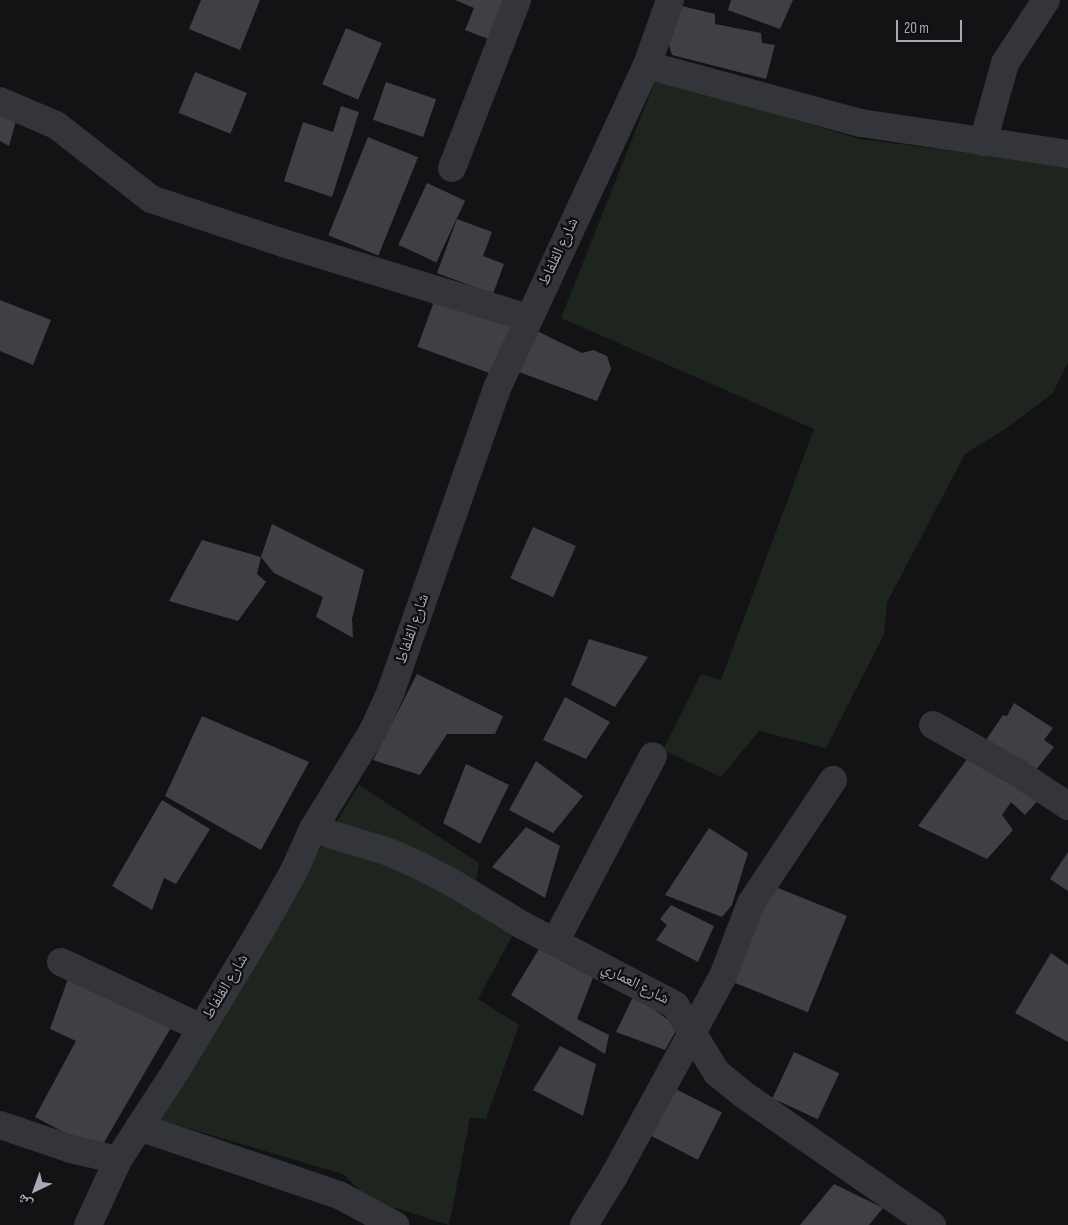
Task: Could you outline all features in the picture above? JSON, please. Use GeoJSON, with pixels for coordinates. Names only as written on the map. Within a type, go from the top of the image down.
{"type":"FeatureCollection","features":[{"type":"Feature","properties":{"kind":"street"},"geometry":{"type":"LineString","coordinates":[[452,168],[517,0]]}},
{"type":"Feature","properties":{"kind":"street","name":"شارع القلفاط"},"geometry":{"type":"LineString","coordinates":[[88,1225],[118,1160],[201,1028],[288,881],[313,829],[374,729],[391,691],[498,386],[647,65],[670,0]]}},
{"type":"Feature","properties":{"kind":"street"},"geometry":{"type":"LineString","coordinates":[[983,142],[1005,63],[1046,0]]}},
{"type":"Feature","properties":{"kind":"street"},"geometry":{"type":"LineString","coordinates":[[647,65],[861,123],[1068,154]]}},
{"type":"Feature","properties":{"kind":"street"},"geometry":{"type":"LineString","coordinates":[[0,101],[56,126],[151,199],[292,246],[528,318]]}},
{"type":"Feature","properties":{"kind":"street"},"geometry":{"type":"LineString","coordinates":[[932,725],[1015,771],[1068,806]]}},
{"type":"Feature","properties":{"kind":"street"},"geometry":{"type":"LineString","coordinates":[[555,942],[653,756]]}},
{"type":"Feature","properties":{"kind":"street"},"geometry":{"type":"LineString","coordinates":[[584,1225],[614,1176],[723,976],[751,903],[834,780]]}},
{"type":"Feature","properties":{"kind":"street","name":"شارع العماري"},"geometry":{"type":"LineString","coordinates":[[313,829],[389,852],[418,865],[555,942],[675,1004],[693,1030],[717,1073],[901,1216],[932,1225]]}},
{"type":"Feature","properties":{"kind":"street"},"geometry":{"type":"LineString","coordinates":[[61,962],[201,1028]]}},
{"type":"Feature","properties":{"kind":"street"},"geometry":{"type":"LineString","coordinates":[[0,1125],[71,1149],[118,1160]]}},
{"type":"Feature","properties":{"kind":"street"},"geometry":{"type":"LineString","coordinates":[[139,1127],[339,1195],[395,1225]]}},
{"type":"Feature","properties":{"kind":"shaded area"},"geometry":{"type":"Polygon","coordinates":[[[656,79],[860,139],[1068,166],[1068,362],[1053,393],[1008,427],[965,454],[887,602],[884,634],[826,748],[759,731],[721,777],[663,750],[701,674],[721,680],[814,429],[561,318],[656,79]]]}},
{"type":"Feature","properties":{"kind":"shaded area"},"geometry":{"type":"Polygon","coordinates":[[[359,785],[479,863],[471,909],[516,929],[478,999],[519,1025],[486,1119],[470,1118],[449,1225],[370,1200],[343,1174],[157,1119],[359,785]]]}},
{"type":"Feature","properties":{"kind":"building"},"geometry":{"type":"Polygon","coordinates":[[[201,0],[260,0],[240,50],[189,29],[201,0]]]}},
{"type":"Feature","properties":{"kind":"building"},"geometry":{"type":"Polygon","coordinates":[[[455,0],[508,0],[491,40],[465,30],[474,8],[455,0]]]}},
{"type":"Feature","properties":{"kind":"building"},"geometry":{"type":"Polygon","coordinates":[[[731,0],[793,0],[780,29],[728,10],[731,0]]]}},
{"type":"Feature","properties":{"kind":"building"},"geometry":{"type":"Polygon","coordinates":[[[682,6],[715,14],[715,24],[761,33],[762,43],[775,45],[766,79],[672,55],[669,45],[682,6]]]}},
{"type":"Feature","properties":{"kind":"building"},"geometry":{"type":"Polygon","coordinates":[[[346,28],[382,43],[358,99],[322,84],[346,28]]]}},
{"type":"Feature","properties":{"kind":"building"},"geometry":{"type":"Polygon","coordinates":[[[195,72],[247,93],[230,134],[179,113],[195,72]]]}},
{"type":"Feature","properties":{"kind":"building"},"geometry":{"type":"Polygon","coordinates":[[[386,82],[436,99],[423,137],[373,120],[386,82]]]}},
{"type":"Feature","properties":{"kind":"building"},"geometry":{"type":"Polygon","coordinates":[[[341,106],[359,112],[332,197],[284,181],[303,122],[333,132],[341,106]]]}},
{"type":"Feature","properties":{"kind":"building"},"geometry":{"type":"Polygon","coordinates":[[[0,111],[17,117],[9,146],[0,141],[0,111]]]}},
{"type":"Feature","properties":{"kind":"building"},"geometry":{"type":"Polygon","coordinates":[[[368,137],[418,157],[378,256],[328,235],[368,137]]]}},
{"type":"Feature","properties":{"kind":"building"},"geometry":{"type":"Polygon","coordinates":[[[427,183],[465,201],[436,262],[398,245],[427,183]]]}},
{"type":"Feature","properties":{"kind":"building"},"geometry":{"type":"Polygon","coordinates":[[[457,219],[492,232],[483,256],[504,264],[493,294],[437,273],[457,219]]]}},
{"type":"Feature","properties":{"kind":"building"},"geometry":{"type":"Polygon","coordinates":[[[436,296],[512,324],[494,374],[418,347],[436,296]]]}},
{"type":"Feature","properties":{"kind":"building"},"geometry":{"type":"Polygon","coordinates":[[[0,300],[51,320],[33,365],[0,351],[0,300]]]}},
{"type":"Feature","properties":{"kind":"building"},"geometry":{"type":"Polygon","coordinates":[[[537,331],[582,353],[593,350],[607,356],[611,369],[597,401],[519,372],[537,331]]]}},
{"type":"Feature","properties":{"kind":"building"},"geometry":{"type":"Polygon","coordinates":[[[272,524],[364,570],[352,619],[353,638],[316,617],[323,597],[274,573],[261,557],[272,524]]]}},
{"type":"Feature","properties":{"kind":"building"},"geometry":{"type":"Polygon","coordinates":[[[533,527],[576,546],[553,597],[510,578],[533,527]]]}},
{"type":"Feature","properties":{"kind":"building"},"geometry":{"type":"Polygon","coordinates":[[[202,540],[261,557],[257,574],[266,582],[238,621],[169,601],[202,540]]]}},
{"type":"Feature","properties":{"kind":"building"},"geometry":{"type":"Polygon","coordinates":[[[589,639],[648,657],[615,707],[571,685],[589,639]]]}},
{"type":"Feature","properties":{"kind":"building"},"geometry":{"type":"Polygon","coordinates":[[[417,674],[503,716],[495,734],[447,734],[420,775],[373,760],[417,674]]]}},
{"type":"Feature","properties":{"kind":"building"},"geometry":{"type":"Polygon","coordinates":[[[565,697],[610,722],[586,759],[543,740],[565,697]]]}},
{"type":"Feature","properties":{"kind":"building"},"geometry":{"type":"Polygon","coordinates":[[[1014,703],[1053,728],[1044,740],[1054,747],[1031,776],[986,740],[1003,715],[1007,716],[1014,703]]]}},
{"type":"Feature","properties":{"kind":"building"},"geometry":{"type":"Polygon","coordinates":[[[202,716],[309,762],[261,850],[165,796],[202,716]]]}},
{"type":"Feature","properties":{"kind":"building"},"geometry":{"type":"Polygon","coordinates":[[[973,751],[1043,795],[1025,815],[1011,802],[1002,815],[1013,830],[987,859],[918,826],[973,751]]]}},
{"type":"Feature","properties":{"kind":"building"},"geometry":{"type":"Polygon","coordinates":[[[536,761],[583,796],[553,833],[509,810],[536,761]]]}},
{"type":"Feature","properties":{"kind":"building"},"geometry":{"type":"Polygon","coordinates":[[[466,764],[509,785],[480,844],[443,823],[466,764]]]}},
{"type":"Feature","properties":{"kind":"building"},"geometry":{"type":"Polygon","coordinates":[[[162,800],[210,829],[176,884],[164,878],[152,910],[112,886],[162,800]]]}},
{"type":"Feature","properties":{"kind":"building"},"geometry":{"type":"Polygon","coordinates":[[[526,827],[560,846],[545,898],[492,867],[526,827]]]}},
{"type":"Feature","properties":{"kind":"building"},"geometry":{"type":"Polygon","coordinates":[[[709,828],[748,853],[732,905],[722,917],[665,895],[709,828]]]}},
{"type":"Feature","properties":{"kind":"building"},"geometry":{"type":"Polygon","coordinates":[[[1068,852],[1068,891],[1050,879],[1068,852]]]}},
{"type":"Feature","properties":{"kind":"building"},"geometry":{"type":"Polygon","coordinates":[[[768,884],[847,916],[808,1012],[729,980],[768,884]]]}},
{"type":"Feature","properties":{"kind":"building"},"geometry":{"type":"Polygon","coordinates":[[[671,905],[714,926],[698,962],[656,940],[667,925],[660,919],[671,905]]]}},
{"type":"Feature","properties":{"kind":"building"},"geometry":{"type":"Polygon","coordinates":[[[539,949],[596,970],[577,1019],[609,1035],[605,1054],[511,995],[539,949]]]}},
{"type":"Feature","properties":{"kind":"building"},"geometry":{"type":"Polygon","coordinates":[[[1051,953],[1068,965],[1068,1042],[1015,1013],[1051,953]]]}},
{"type":"Feature","properties":{"kind":"building"},"geometry":{"type":"Polygon","coordinates":[[[69,976],[176,1019],[99,1151],[35,1117],[76,1041],[50,1029],[69,976]]]}},
{"type":"Feature","properties":{"kind":"building"},"geometry":{"type":"Polygon","coordinates":[[[634,995],[678,1027],[665,1050],[616,1032],[634,995]]]}},
{"type":"Feature","properties":{"kind":"building"},"geometry":{"type":"Polygon","coordinates":[[[560,1046],[596,1064],[583,1116],[533,1090],[560,1046]]]}},
{"type":"Feature","properties":{"kind":"building"},"geometry":{"type":"Polygon","coordinates":[[[794,1052],[839,1073],[818,1119],[772,1098],[794,1052]]]}},
{"type":"Feature","properties":{"kind":"building"},"geometry":{"type":"Polygon","coordinates":[[[672,1087],[722,1112],[698,1160],[648,1134],[672,1087]]]}},
{"type":"Feature","properties":{"kind":"building"},"geometry":{"type":"Polygon","coordinates":[[[834,1184],[883,1208],[869,1225],[800,1225],[834,1184]]]}}]}
